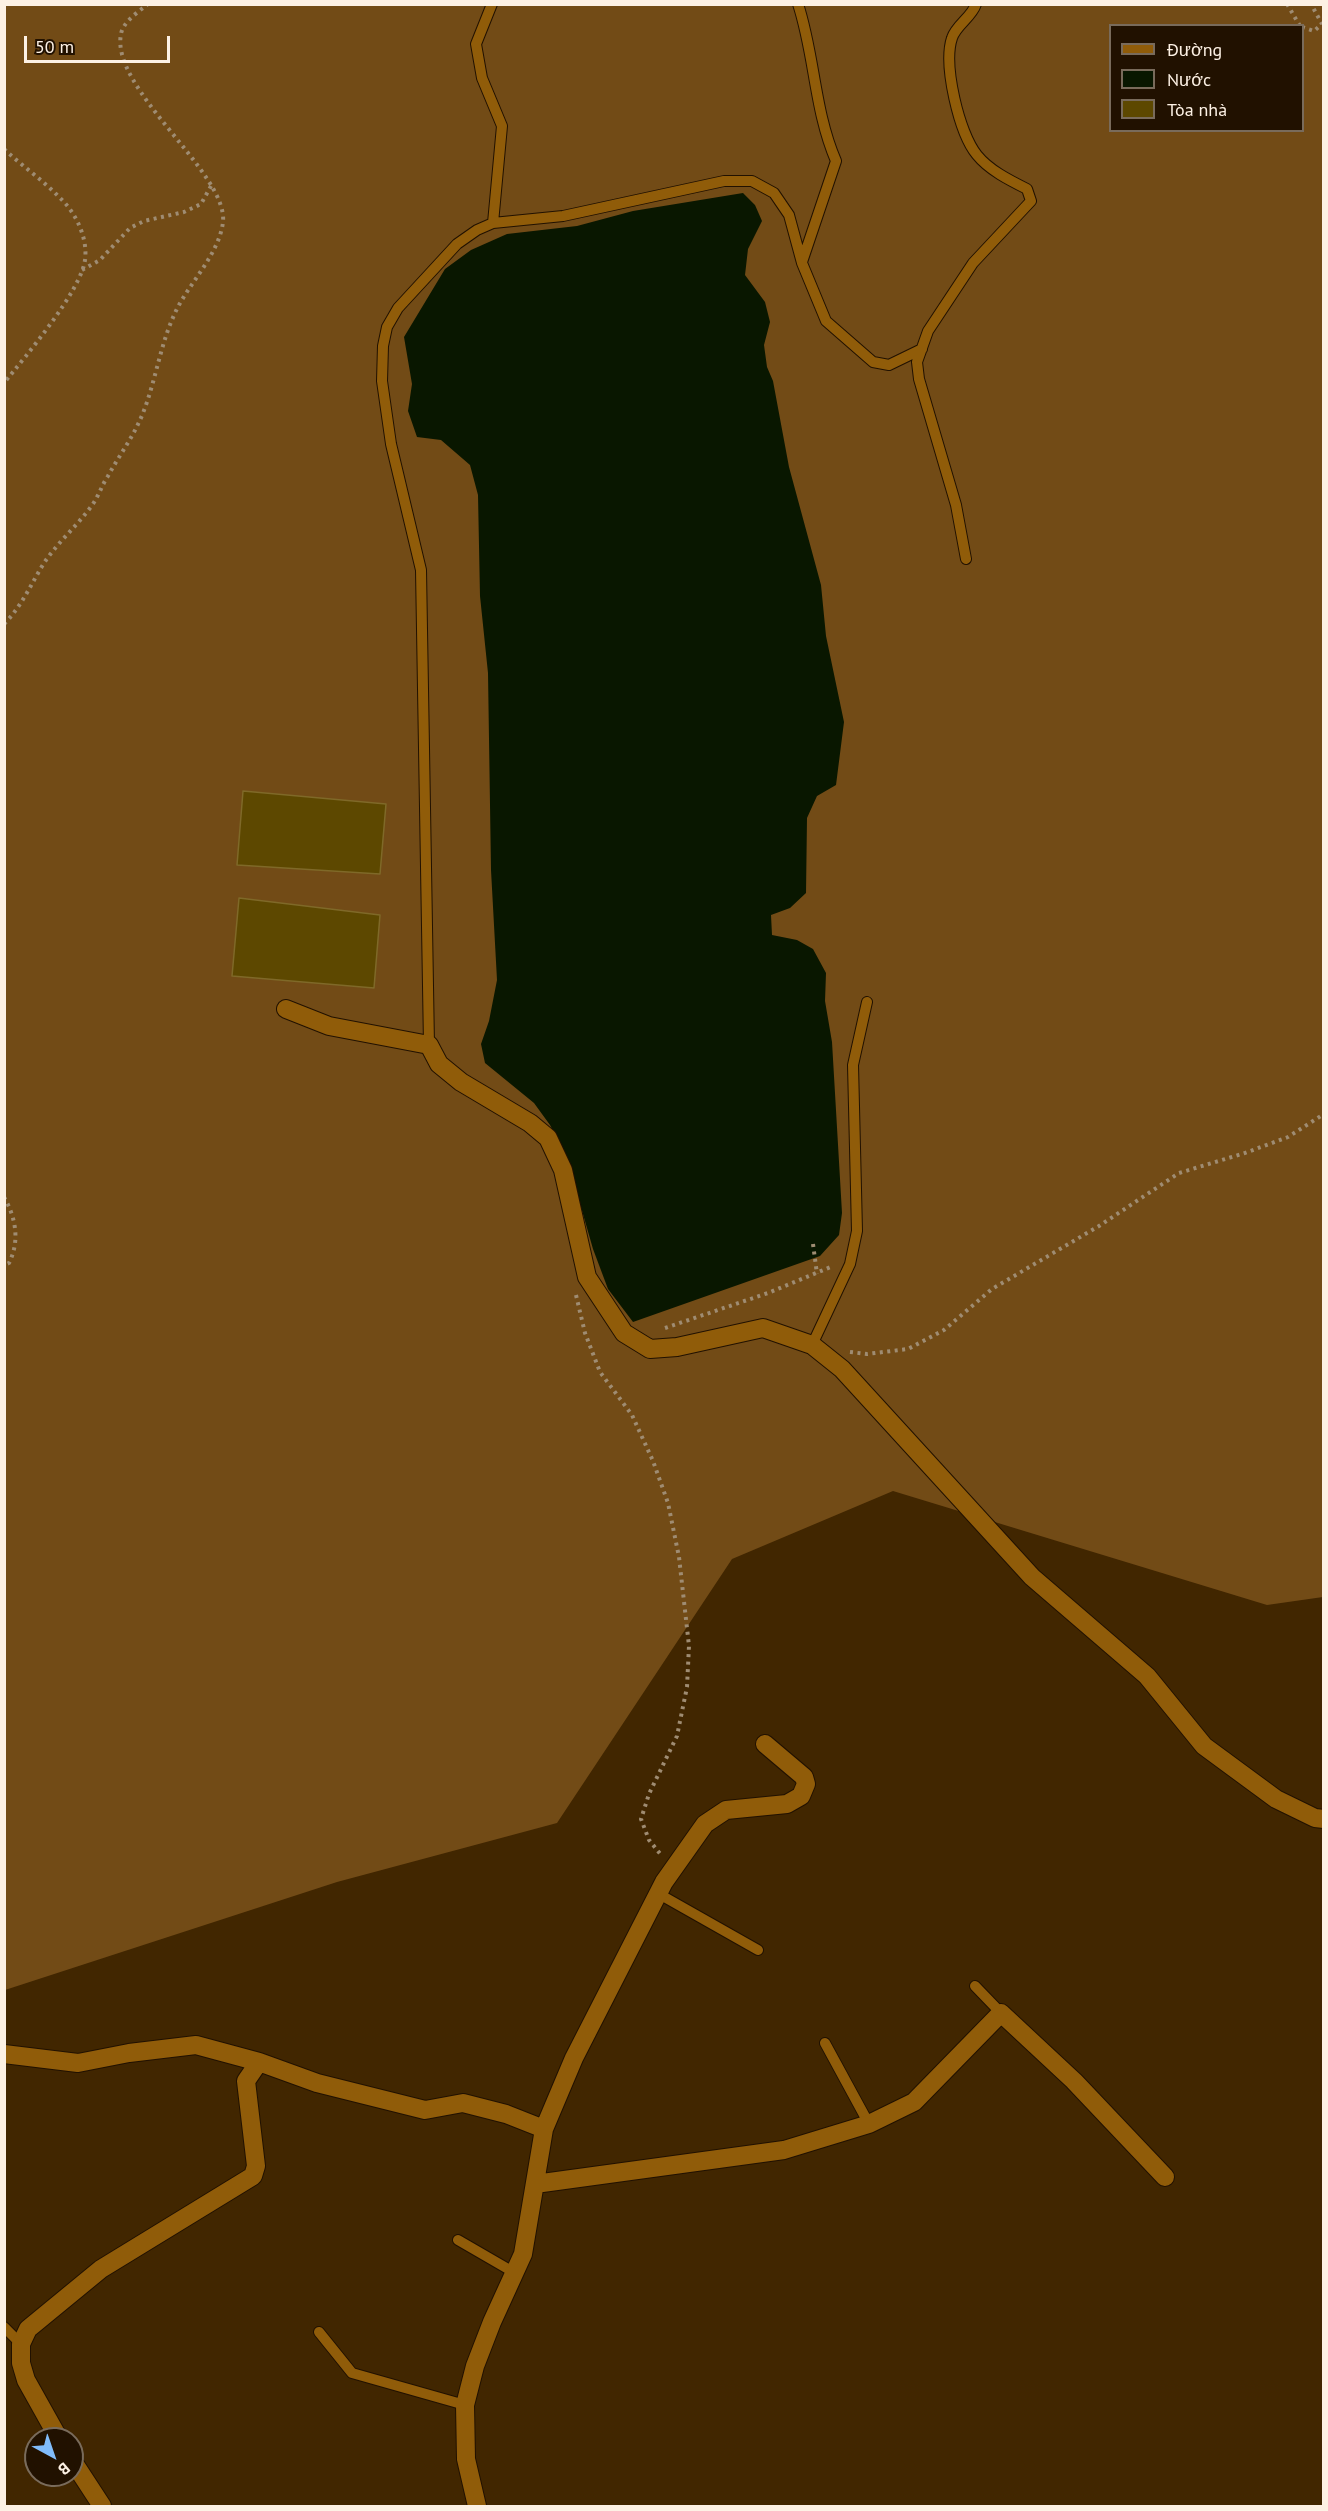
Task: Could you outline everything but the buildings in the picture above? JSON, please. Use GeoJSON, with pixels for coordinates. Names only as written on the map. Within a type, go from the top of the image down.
{"type":"FeatureCollection","features":[{"type":"Feature","properties":{"kind":"street"},"geometry":{"type":"LineString","coordinates":[[286,1009],[329,1026],[429,1045],[440,1064],[461,1082],[530,1123],[548,1138],[563,1170],[587,1277],[624,1333],[650,1349],[677,1347],[763,1328],[812,1345],[842,1369],[1032,1577],[1147,1676],[1204,1746],[1276,1799],[1315,1818],[1323,1819]]}},
{"type":"Feature","properties":{"kind":"street"},"geometry":{"type":"LineString","coordinates":[[477,2506],[466,2459],[465,2405],[475,2366],[523,2254],[544,2129],[574,2058],[672,1869],[705,1824],[726,1810],[787,1804],[801,1796],[806,1785],[804,1777],[765,1744]]}},
{"type":"Feature","properties":{"kind":"street"},"geometry":{"type":"LineString","coordinates":[[535,2184],[784,2150],[869,2124],[914,2102],[1001,2013],[1074,2081],[1165,2177]]}},
{"type":"Feature","properties":{"kind":"street"},"geometry":{"type":"LineString","coordinates":[[4,2054],[78,2063],[129,2053],[196,2045],[259,2062],[317,2084],[425,2110],[463,2103],[506,2114],[544,2129]]}},
{"type":"Feature","properties":{"kind":"street"},"geometry":{"type":"LineString","coordinates":[[52,2427],[26,2380],[21,2363],[21,2344],[28,2329],[101,2269],[253,2176],[256,2166],[246,2080],[259,2062]]}},
{"type":"Feature","properties":{"kind":"street"},"geometry":{"type":"LineString","coordinates":[[84,2478],[102,2506]]}},
{"type":"Feature","properties":{"kind":"lane"},"geometry":{"type":"LineString","coordinates":[[492,4],[476,44],[482,78],[502,126],[494,223]]}},
{"type":"Feature","properties":{"kind":"lane"},"geometry":{"type":"LineString","coordinates":[[798,4],[810,50],[814,90],[824,133],[836,161],[801,263]]}},
{"type":"Feature","properties":{"kind":"lane"},"geometry":{"type":"LineString","coordinates":[[966,559],[956,505],[919,379],[917,362],[928,331],[973,263],[1031,201],[1027,189],[1002,176],[976,155],[957,118],[951,75],[951,38],[976,4]]}},
{"type":"Feature","properties":{"kind":"lane"},"geometry":{"type":"LineString","coordinates":[[429,1045],[421,570],[391,444],[382,381],[383,346],[387,327],[398,308],[457,244],[477,230],[494,223],[563,216],[724,181],[752,181],[774,193],[789,215],[801,263],[826,321],[873,362],[889,365],[922,349]]}},
{"type":"Feature","properties":{"kind":"lane"},"geometry":{"type":"LineString","coordinates":[[812,1345],[835,1302],[853,1252],[857,1231],[853,1065],[867,1002]]}},
{"type":"Feature","properties":{"kind":"lane"},"geometry":{"type":"LineString","coordinates":[[659,1894],[758,1950]]}},
{"type":"Feature","properties":{"kind":"lane"},"geometry":{"type":"LineString","coordinates":[[975,1986],[1001,2013]]}},
{"type":"Feature","properties":{"kind":"lane"},"geometry":{"type":"LineString","coordinates":[[825,2043],[869,2124]]}},
{"type":"Feature","properties":{"kind":"lane"},"geometry":{"type":"LineString","coordinates":[[458,2240],[515,2273]]}},
{"type":"Feature","properties":{"kind":"lane"},"geometry":{"type":"LineString","coordinates":[[4,2327],[21,2344]]}},
{"type":"Feature","properties":{"kind":"lane"},"geometry":{"type":"LineString","coordinates":[[319,2332],[352,2373],[465,2405]]}},
{"type":"Feature","properties":{"kind":"path"},"geometry":{"type":"LineString","coordinates":[[4,624],[29,591],[44,562],[93,503],[127,447],[143,414],[165,336],[175,312],[217,242],[223,220],[220,204],[211,186],[160,118],[125,62],[120,46],[121,32],[131,19],[148,4]]}},
{"type":"Feature","properties":{"kind":"path"},"geometry":{"type":"LineString","coordinates":[[1287,4],[1300,24]]}},
{"type":"Feature","properties":{"kind":"path"},"geometry":{"type":"LineString","coordinates":[[1304,27],[1314,31],[1322,24],[1311,4]]}},
{"type":"Feature","properties":{"kind":"path"},"geometry":{"type":"LineString","coordinates":[[4,149],[61,198],[77,220],[85,239],[85,261],[76,284],[4,383]]}},
{"type":"Feature","properties":{"kind":"path"},"geometry":{"type":"LineString","coordinates":[[82,270],[100,260],[130,228],[144,221],[184,212],[201,204],[211,186]]}},
{"type":"Feature","properties":{"kind":"path"},"geometry":{"type":"LineString","coordinates":[[845,1351],[867,1354],[908,1348],[944,1330],[992,1289],[1100,1226],[1179,1173],[1245,1153],[1287,1137],[1323,1114]]}},
{"type":"Feature","properties":{"kind":"path"},"geometry":{"type":"LineString","coordinates":[[4,1197],[16,1227],[14,1253],[9,1263],[4,1265]]}},
{"type":"Feature","properties":{"kind":"path"},"geometry":{"type":"LineString","coordinates":[[813,1244],[816,1274]]}},
{"type":"Feature","properties":{"kind":"path"},"geometry":{"type":"LineString","coordinates":[[664,1329],[816,1274],[853,1252]]}},
{"type":"Feature","properties":{"kind":"path"},"geometry":{"type":"LineString","coordinates":[[575,1288],[585,1333],[600,1372],[632,1415],[653,1461],[668,1503],[679,1557],[689,1646],[687,1687],[676,1736],[649,1794],[641,1819],[649,1840],[672,1869]]}},
{"type":"Feature","properties":{"kind":"shaded area"},"geometry":{"type":"Polygon","coordinates":[[[4,5],[1323,5],[1323,1597],[1267,1605],[893,1491],[732,1559],[557,1823],[337,1882],[5,1990],[4,5]]]}},
{"type":"Feature","properties":{"kind":"water"},"geometry":{"type":"Polygon","coordinates":[[[743,193],[755,205],[762,221],[748,249],[745,275],[765,302],[770,322],[764,345],[767,367],[773,381],[789,467],[821,585],[826,636],[844,722],[836,785],[817,796],[807,818],[806,893],[790,908],[771,915],[772,935],[797,940],[813,949],[826,973],[825,1001],[832,1042],[842,1213],[839,1235],[820,1256],[633,1322],[608,1289],[593,1249],[567,1158],[550,1125],[534,1103],[485,1063],[481,1044],[489,1021],[497,980],[491,870],[488,673],[480,596],[478,495],[470,465],[441,440],[417,437],[408,411],[412,384],[404,337],[445,269],[471,250],[507,234],[577,226],[633,211],[743,193]]]}}]}
